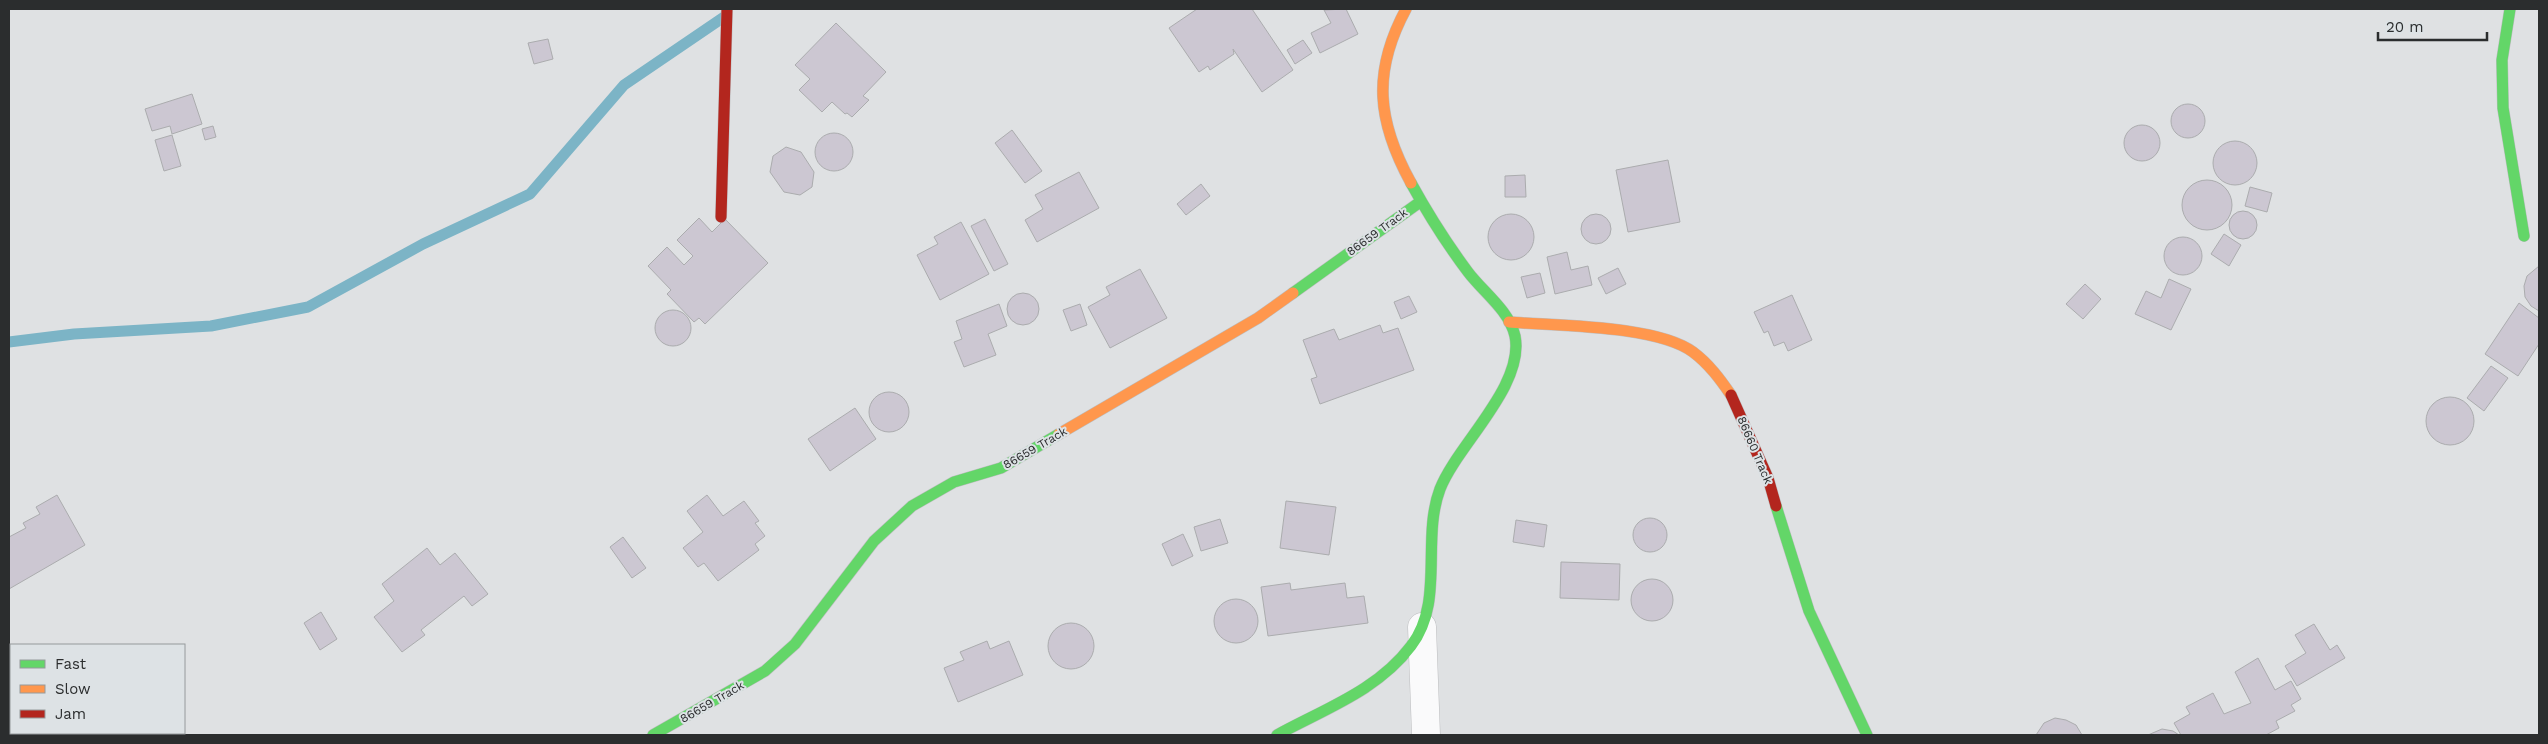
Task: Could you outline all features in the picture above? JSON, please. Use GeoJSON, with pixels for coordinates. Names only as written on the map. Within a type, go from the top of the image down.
{"type":"FeatureCollection","features":[{"type":"Feature","properties":{"kind":"street"},"geometry":{"type":"LineString","coordinates":[[720,218],[727,9]]}},
{"type":"Feature","properties":{"kind":"street","name":"86659 Track"},"geometry":{"type":"LineString","coordinates":[[1278,735],[1363,691],[1388,673],[1414,644],[1422,627],[1432,580],[1431,527],[1440,489],[1457,457],[1507,382],[1514,361],[1515,338],[1510,322],[1461,262],[1420,202],[1398,155],[1385,114],[1382,74],[1392,34],[1406,9]]}},
{"type":"Feature","properties":{"kind":"street"},"geometry":{"type":"LineString","coordinates":[[2510,9],[2502,60],[2503,108],[2524,236]]}},
{"type":"Feature","properties":{"kind":"street","name":"86659 Track"},"geometry":{"type":"LineString","coordinates":[[653,735],[765,672],[795,644],[874,541],[912,506],[954,482],[1001,468],[1258,318],[1420,202]]}},
{"type":"Feature","properties":{"kind":"street","name":"86660 Track"},"geometry":{"type":"LineString","coordinates":[[1510,322],[1644,333],[1673,341],[1693,352],[1717,374],[1733,398],[1768,478],[1809,611],[1867,735]]}},
{"type":"Feature","properties":{"kind":"street"},"geometry":{"type":"LineString","coordinates":[[1422,627],[1426,735]]}},
{"type":"Feature","properties":{"kind":"building"},"geometry":{"type":"Polygon","coordinates":[[[1197,9],[1252,9],[1293,70],[1262,92],[1233,49],[1234,54],[1210,70],[1208,66],[1199,72],[1169,28],[1197,9]]]}},
{"type":"Feature","properties":{"kind":"building"},"geometry":{"type":"Polygon","coordinates":[[[1346,9],[1358,34],[1320,53],[1311,33],[1331,23],[1324,10],[1346,9]]]}},
{"type":"Feature","properties":{"kind":"building"},"geometry":{"type":"Polygon","coordinates":[[[836,23],[886,72],[863,96],[869,100],[852,117],[847,113],[845,114],[832,102],[822,112],[799,90],[810,79],[795,65],[836,23]]]}},
{"type":"Feature","properties":{"kind":"building"},"geometry":{"type":"Polygon","coordinates":[[[548,39],[553,59],[534,64],[528,43],[548,39]]]}},
{"type":"Feature","properties":{"kind":"building"},"geometry":{"type":"Polygon","coordinates":[[[1303,40],[1312,53],[1295,64],[1287,50],[1303,40]]]}},
{"type":"Feature","properties":{"kind":"building"},"geometry":{"type":"Polygon","coordinates":[[[192,94],[202,124],[172,134],[170,126],[152,131],[145,109],[192,94]]]}},
{"type":"Feature","properties":{"kind":"building"},"geometry":{"type":"Polygon","coordinates":[[[2188,104],[2195,105],[2200,109],[2204,114],[2204,128],[2200,133],[2195,137],[2188,138],[2181,137],[2176,133],[2172,128],[2171,121],[2172,114],[2176,109],[2181,105],[2188,104]]]}},
{"type":"Feature","properties":{"kind":"building"},"geometry":{"type":"Polygon","coordinates":[[[2142,125],[2149,126],[2155,130],[2159,136],[2159,150],[2155,156],[2149,160],[2142,161],[2135,160],[2129,156],[2125,150],[2124,143],[2125,136],[2129,130],[2135,126],[2142,125]]]}},
{"type":"Feature","properties":{"kind":"building"},"geometry":{"type":"Polygon","coordinates":[[[213,126],[216,137],[205,140],[202,129],[213,126]]]}},
{"type":"Feature","properties":{"kind":"building"},"geometry":{"type":"Polygon","coordinates":[[[1012,130],[1042,171],[1025,183],[995,143],[1012,130]]]}},
{"type":"Feature","properties":{"kind":"building"},"geometry":{"type":"Polygon","coordinates":[[[834,133],[847,139],[853,152],[847,165],[834,171],[821,165],[815,152],[821,139],[834,133]]]}},
{"type":"Feature","properties":{"kind":"building"},"geometry":{"type":"Polygon","coordinates":[[[172,135],[181,166],[164,171],[155,140],[172,135]]]}},
{"type":"Feature","properties":{"kind":"building"},"geometry":{"type":"Polygon","coordinates":[[[2239,141],[2251,147],[2256,154],[2256,172],[2251,179],[2244,184],[2231,185],[2223,182],[2216,175],[2213,159],[2216,151],[2223,144],[2239,141]]]}},
{"type":"Feature","properties":{"kind":"building"},"geometry":{"type":"Polygon","coordinates":[[[786,147],[801,152],[814,172],[812,187],[800,195],[784,192],[770,172],[773,156],[786,147]]]}},
{"type":"Feature","properties":{"kind":"building"},"geometry":{"type":"Polygon","coordinates":[[[1668,160],[1680,222],[1628,232],[1616,170],[1668,160]]]}},
{"type":"Feature","properties":{"kind":"building"},"geometry":{"type":"Polygon","coordinates":[[[1079,172],[1099,208],[1037,242],[1025,220],[1043,209],[1035,195],[1079,172]]]}},
{"type":"Feature","properties":{"kind":"building"},"geometry":{"type":"Polygon","coordinates":[[[1525,175],[1526,197],[1505,197],[1505,176],[1525,175]]]}},
{"type":"Feature","properties":{"kind":"building"},"geometry":{"type":"Polygon","coordinates":[[[2212,180],[2225,187],[2231,195],[2231,215],[2225,223],[2217,229],[2202,230],[2189,223],[2183,215],[2182,200],[2189,187],[2197,181],[2212,180]]]}},
{"type":"Feature","properties":{"kind":"building"},"geometry":{"type":"Polygon","coordinates":[[[1201,184],[1210,196],[1186,215],[1177,204],[1201,184]]]}},
{"type":"Feature","properties":{"kind":"building"},"geometry":{"type":"Polygon","coordinates":[[[2250,187],[2272,193],[2267,212],[2245,206],[2250,187]]]}},
{"type":"Feature","properties":{"kind":"building"},"geometry":{"type":"Polygon","coordinates":[[[2243,211],[2253,215],[2257,225],[2253,235],[2243,239],[2233,235],[2229,225],[2233,215],[2243,211]]]}},
{"type":"Feature","properties":{"kind":"building"},"geometry":{"type":"Polygon","coordinates":[[[1506,214],[1516,214],[1530,224],[1534,237],[1530,250],[1524,256],[1516,260],[1506,260],[1492,250],[1488,242],[1488,232],[1498,218],[1506,214]]]}},
{"type":"Feature","properties":{"kind":"building"},"geometry":{"type":"Polygon","coordinates":[[[1596,214],[1607,218],[1611,229],[1607,240],[1596,244],[1585,240],[1581,229],[1585,218],[1596,214]]]}},
{"type":"Feature","properties":{"kind":"building"},"geometry":{"type":"Polygon","coordinates":[[[699,218],[712,232],[725,219],[768,263],[705,324],[699,318],[694,322],[667,294],[671,290],[648,266],[667,247],[684,265],[693,256],[677,240],[699,218]]]}},
{"type":"Feature","properties":{"kind":"building"},"geometry":{"type":"Polygon","coordinates":[[[985,219],[1008,264],[994,271],[971,226],[985,219]]]}},
{"type":"Feature","properties":{"kind":"building"},"geometry":{"type":"Polygon","coordinates":[[[961,222],[989,274],[940,300],[917,255],[938,244],[934,237],[961,222]]]}},
{"type":"Feature","properties":{"kind":"building"},"geometry":{"type":"Polygon","coordinates":[[[2224,234],[2241,245],[2229,266],[2211,254],[2224,234]]]}},
{"type":"Feature","properties":{"kind":"building"},"geometry":{"type":"Polygon","coordinates":[[[2183,237],[2196,243],[2202,256],[2196,269],[2183,275],[2170,269],[2164,256],[2170,243],[2183,237]]]}},
{"type":"Feature","properties":{"kind":"building"},"geometry":{"type":"Polygon","coordinates":[[[1567,252],[1571,270],[1588,266],[1592,285],[1555,294],[1547,257],[1567,252]]]}},
{"type":"Feature","properties":{"kind":"building"},"geometry":{"type":"Polygon","coordinates":[[[2539,266],[2539,311],[2531,306],[2525,297],[2524,286],[2527,276],[2539,266]]]}},
{"type":"Feature","properties":{"kind":"building"},"geometry":{"type":"Polygon","coordinates":[[[1618,268],[1626,284],[1606,294],[1598,278],[1618,268]]]}},
{"type":"Feature","properties":{"kind":"building"},"geometry":{"type":"Polygon","coordinates":[[[1140,269],[1167,318],[1110,348],[1088,307],[1110,295],[1106,287],[1140,269]]]}},
{"type":"Feature","properties":{"kind":"building"},"geometry":{"type":"Polygon","coordinates":[[[1540,273],[1545,293],[1527,298],[1521,277],[1540,273]]]}},
{"type":"Feature","properties":{"kind":"building"},"geometry":{"type":"Polygon","coordinates":[[[2169,279],[2191,289],[2171,330],[2135,314],[2146,291],[2161,298],[2169,279]]]}},
{"type":"Feature","properties":{"kind":"building"},"geometry":{"type":"Polygon","coordinates":[[[2085,284],[2101,299],[2083,319],[2066,304],[2085,284]]]}},
{"type":"Feature","properties":{"kind":"building"},"geometry":{"type":"Polygon","coordinates":[[[1023,293],[1029,294],[1034,298],[1038,303],[1038,315],[1034,320],[1029,324],[1023,325],[1017,324],[1012,320],[1008,315],[1007,309],[1008,303],[1012,298],[1017,294],[1023,293]]]}},
{"type":"Feature","properties":{"kind":"building"},"geometry":{"type":"Polygon","coordinates":[[[1792,295],[1812,340],[1788,351],[1784,342],[1774,346],[1768,331],[1764,333],[1754,312],[1792,295]]]}},
{"type":"Feature","properties":{"kind":"building"},"geometry":{"type":"Polygon","coordinates":[[[1409,296],[1417,312],[1401,319],[1394,302],[1409,296]]]}},
{"type":"Feature","properties":{"kind":"building"},"geometry":{"type":"Polygon","coordinates":[[[2519,303],[2539,318],[2539,344],[2518,376],[2485,354],[2519,303]]]}},
{"type":"Feature","properties":{"kind":"building"},"geometry":{"type":"Polygon","coordinates":[[[999,304],[1007,326],[988,334],[996,355],[964,367],[954,342],[962,339],[956,321],[999,304]]]}},
{"type":"Feature","properties":{"kind":"building"},"geometry":{"type":"Polygon","coordinates":[[[1080,304],[1087,325],[1071,331],[1063,310],[1080,304]]]}},
{"type":"Feature","properties":{"kind":"building"},"geometry":{"type":"Polygon","coordinates":[[[673,310],[685,316],[691,328],[685,340],[673,346],[661,340],[655,328],[661,316],[673,310]]]}},
{"type":"Feature","properties":{"kind":"building"},"geometry":{"type":"Polygon","coordinates":[[[1380,325],[1383,333],[1398,328],[1414,370],[1320,404],[1311,379],[1317,377],[1303,340],[1334,329],[1339,340],[1380,325]]]}},
{"type":"Feature","properties":{"kind":"building"},"geometry":{"type":"Polygon","coordinates":[[[2491,366],[2508,378],[2484,411],[2467,398],[2491,366]]]}},
{"type":"Feature","properties":{"kind":"building"},"geometry":{"type":"Polygon","coordinates":[[[889,392],[903,398],[909,412],[903,426],[889,432],[875,426],[869,412],[875,398],[889,392]]]}},
{"type":"Feature","properties":{"kind":"building"},"geometry":{"type":"Polygon","coordinates":[[[2450,397],[2459,399],[2467,404],[2472,412],[2474,421],[2472,430],[2467,438],[2459,443],[2450,445],[2441,443],[2433,438],[2428,430],[2426,421],[2428,412],[2433,404],[2441,399],[2450,397]]]}},
{"type":"Feature","properties":{"kind":"building"},"geometry":{"type":"Polygon","coordinates":[[[855,408],[876,439],[830,471],[808,439],[855,408]]]}},
{"type":"Feature","properties":{"kind":"building"},"geometry":{"type":"Polygon","coordinates":[[[57,495],[85,545],[9,589],[9,537],[26,528],[23,523],[40,514],[36,507],[57,495]]]}},
{"type":"Feature","properties":{"kind":"building"},"geometry":{"type":"Polygon","coordinates":[[[707,495],[723,516],[744,501],[759,521],[755,523],[765,536],[755,544],[759,550],[718,581],[704,563],[698,567],[683,548],[703,532],[687,511],[707,495]]]}},
{"type":"Feature","properties":{"kind":"building"},"geometry":{"type":"Polygon","coordinates":[[[1286,501],[1336,507],[1329,555],[1280,548],[1286,501]]]}},
{"type":"Feature","properties":{"kind":"building"},"geometry":{"type":"Polygon","coordinates":[[[1650,518],[1657,519],[1662,523],[1666,528],[1666,542],[1662,547],[1657,551],[1650,552],[1643,551],[1638,547],[1634,542],[1633,535],[1634,528],[1638,523],[1643,519],[1650,518]]]}},
{"type":"Feature","properties":{"kind":"building"},"geometry":{"type":"Polygon","coordinates":[[[1220,519],[1228,543],[1201,551],[1194,527],[1220,519]]]}},
{"type":"Feature","properties":{"kind":"building"},"geometry":{"type":"Polygon","coordinates":[[[1516,520],[1547,525],[1544,547],[1513,542],[1516,520]]]}},
{"type":"Feature","properties":{"kind":"building"},"geometry":{"type":"Polygon","coordinates":[[[1183,534],[1193,556],[1172,566],[1162,544],[1183,534]]]}},
{"type":"Feature","properties":{"kind":"building"},"geometry":{"type":"Polygon","coordinates":[[[623,537],[646,568],[632,578],[610,547],[623,537]]]}},
{"type":"Feature","properties":{"kind":"building"},"geometry":{"type":"Polygon","coordinates":[[[427,548],[440,565],[455,553],[488,594],[472,606],[464,596],[421,630],[425,635],[402,652],[374,617],[394,601],[382,584],[427,548]]]}},
{"type":"Feature","properties":{"kind":"building"},"geometry":{"type":"Polygon","coordinates":[[[1561,562],[1620,564],[1619,600],[1560,598],[1561,562]]]}},
{"type":"Feature","properties":{"kind":"building"},"geometry":{"type":"Polygon","coordinates":[[[1652,579],[1667,585],[1673,600],[1667,615],[1652,621],[1637,615],[1631,600],[1637,585],[1652,579]]]}},
{"type":"Feature","properties":{"kind":"building"},"geometry":{"type":"Polygon","coordinates":[[[1290,583],[1291,590],[1345,583],[1347,598],[1364,596],[1368,623],[1268,636],[1261,587],[1290,583]]]}},
{"type":"Feature","properties":{"kind":"building"},"geometry":{"type":"Polygon","coordinates":[[[1232,599],[1240,599],[1252,605],[1258,621],[1252,637],[1240,643],[1232,643],[1220,637],[1214,625],[1214,617],[1220,605],[1232,599]]]}},
{"type":"Feature","properties":{"kind":"building"},"geometry":{"type":"Polygon","coordinates":[[[321,612],[337,639],[320,650],[304,623],[321,612]]]}},
{"type":"Feature","properties":{"kind":"building"},"geometry":{"type":"Polygon","coordinates":[[[1076,623],[1088,629],[1093,637],[1093,655],[1088,663],[1080,668],[1066,669],[1054,663],[1049,655],[1048,641],[1054,629],[1062,624],[1076,623]]]}},
{"type":"Feature","properties":{"kind":"building"},"geometry":{"type":"Polygon","coordinates":[[[2314,624],[2330,650],[2337,645],[2345,658],[2297,686],[2285,666],[2306,653],[2295,635],[2314,624]]]}},
{"type":"Feature","properties":{"kind":"building"},"geometry":{"type":"Polygon","coordinates":[[[987,641],[990,649],[1009,641],[1023,675],[958,702],[944,668],[964,660],[960,652],[987,641]]]}},
{"type":"Feature","properties":{"kind":"building"},"geometry":{"type":"Polygon","coordinates":[[[2258,658],[2275,690],[2291,681],[2301,699],[2291,705],[2295,711],[2276,721],[2279,728],[2266,735],[2181,735],[2174,723],[2190,714],[2186,707],[2213,693],[2224,714],[2251,703],[2235,672],[2258,658]]]}},
{"type":"Feature","properties":{"kind":"building"},"geometry":{"type":"Polygon","coordinates":[[[2055,718],[2066,720],[2076,725],[2082,735],[2036,735],[2044,723],[2055,718]]]}},
{"type":"Feature","properties":{"kind":"building"},"geometry":{"type":"Polygon","coordinates":[[[2162,729],[2173,731],[2179,735],[2148,735],[2162,729]]]}},
{"type":"Feature","properties":{"kind":"waterway"},"geometry":{"type":"LineString","coordinates":[[9,342],[74,334],[211,326],[308,307],[423,244],[530,194],[624,85],[724,17]]}},
{"type":"Feature","properties":{"kind":"traffic: fast"},"geometry":{"type":"LineString","coordinates":[[2510,9],[2502,60],[2503,108],[2524,236]]}},
{"type":"Feature","properties":{"kind":"traffic: fast"},"geometry":{"type":"LineString","coordinates":[[1277,735],[1349,698],[1366,687],[1397,662],[1411,646],[1421,629],[1427,610],[1430,590],[1432,528],[1440,489],[1460,454],[1500,395],[1510,375],[1515,355],[1515,336],[1507,318],[1460,261],[1438,229],[1411,183]]}},
{"type":"Feature","properties":{"kind":"traffic: fast"},"geometry":{"type":"LineString","coordinates":[[1293,293],[1420,202]]}},
{"type":"Feature","properties":{"kind":"traffic: fast"},"geometry":{"type":"LineString","coordinates":[[653,735],[765,671],[795,644],[874,541],[912,506],[954,482],[1001,468],[1059,434]]}},
{"type":"Feature","properties":{"kind":"traffic: fast"},"geometry":{"type":"LineString","coordinates":[[1776,506],[1809,611],[1867,735]]}},
{"type":"Feature","properties":{"kind":"traffic: slow"},"geometry":{"type":"LineString","coordinates":[[1406,9],[1395,32],[1388,54],[1383,96],[1391,139],[1411,183]]}},
{"type":"Feature","properties":{"kind":"traffic: slow"},"geometry":{"type":"LineString","coordinates":[[1059,434],[1258,318],[1293,293]]}},
{"type":"Feature","properties":{"kind":"traffic: slow"},"geometry":{"type":"LineString","coordinates":[[1509,322],[1605,328],[1655,336],[1676,343],[1693,352],[1704,362],[1731,395]]}},
{"type":"Feature","properties":{"kind":"traffic: jam"},"geometry":{"type":"LineString","coordinates":[[721,217],[727,9]]}},
{"type":"Feature","properties":{"kind":"traffic: jam"},"geometry":{"type":"LineString","coordinates":[[1731,395],[1768,478],[1776,506]]}}]}
